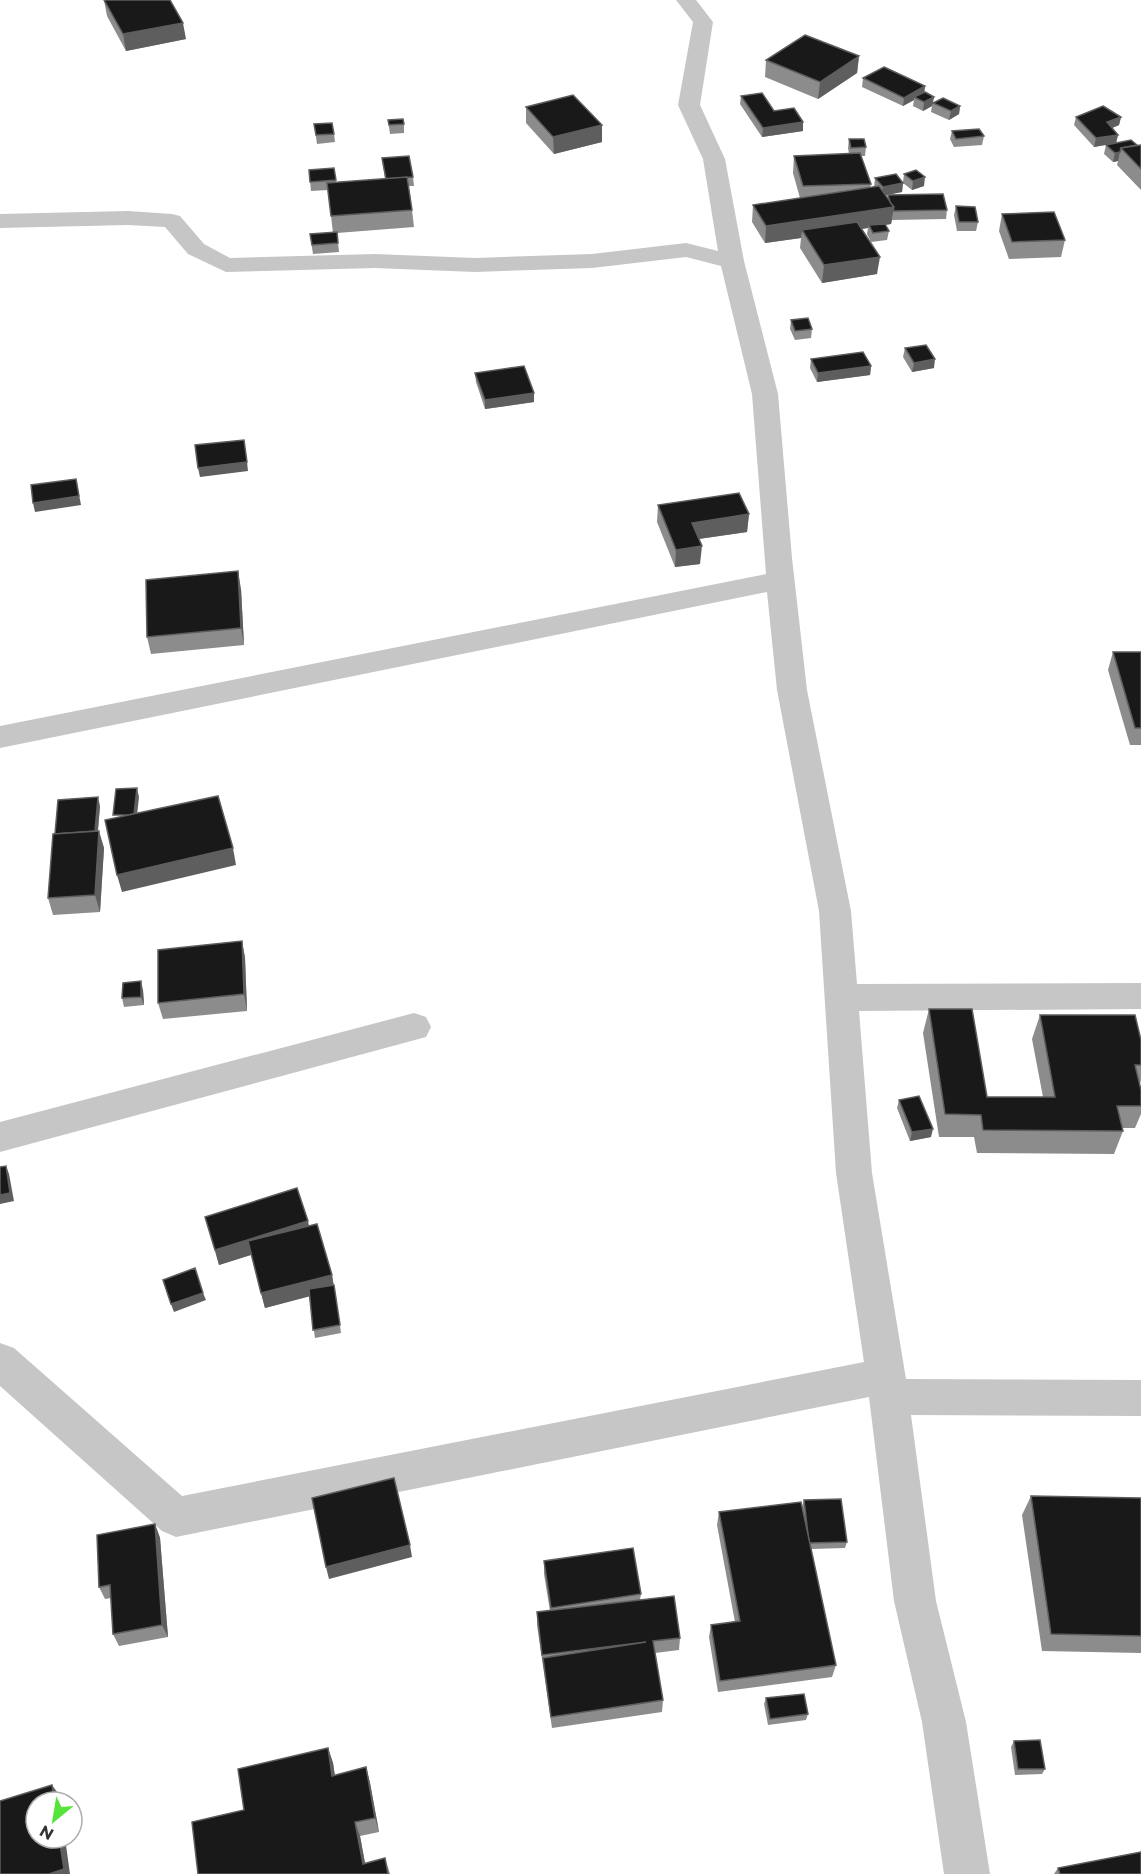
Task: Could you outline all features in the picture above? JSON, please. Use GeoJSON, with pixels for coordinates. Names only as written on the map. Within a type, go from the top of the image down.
{"type":"FeatureCollection","features":[{"type":"Feature","properties":{"kind":"street"},"geometry":{"type":"LineString","coordinates":[[686,0],[703,22],[689,105],[714,159],[732,261],[765,394],[780,580],[792,690],[835,911],[854,1173],[887,1386],[915,1601],[944,1722],[967,1874]]}},
{"type":"Feature","properties":{"kind":"street"},"geometry":{"type":"LineString","coordinates":[[0,221],[128,218],[172,221],[196,249],[226,265],[375,261],[486,264],[592,261],[686,250],[732,261]]}},
{"type":"Feature","properties":{"kind":"street"},"geometry":{"type":"LineString","coordinates":[[0,737],[780,580]]}},
{"type":"Feature","properties":{"kind":"street"},"geometry":{"type":"LineString","coordinates":[[841,998],[1141,996]]}},
{"type":"Feature","properties":{"kind":"street"},"geometry":{"type":"LineString","coordinates":[[0,1137],[414,1027]]}},
{"type":"Feature","properties":{"kind":"street"},"geometry":{"type":"LineString","coordinates":[[0,1361],[176,1517],[887,1386],[1141,1398]]}},
{"type":"Feature","properties":{"kind":"building"},"geometry":{"type":"Polygon","coordinates":[[[104,0],[170,0],[183,23],[123,34],[104,0]]]}},
{"type":"Feature","properties":{"kind":"building"},"geometry":{"type":"Polygon","coordinates":[[[805,35],[859,56],[820,82],[766,60],[805,35]]]}},
{"type":"Feature","properties":{"kind":"building"},"geometry":{"type":"Polygon","coordinates":[[[884,67],[925,86],[904,98],[863,78],[884,67]]]}},
{"type":"Feature","properties":{"kind":"building"},"geometry":{"type":"Polygon","coordinates":[[[925,92],[934,97],[924,102],[914,97],[925,92]]]}},
{"type":"Feature","properties":{"kind":"building"},"geometry":{"type":"Polygon","coordinates":[[[762,93],[774,111],[794,108],[803,122],[763,128],[741,96],[762,93]]]}},
{"type":"Feature","properties":{"kind":"building"},"geometry":{"type":"Polygon","coordinates":[[[573,95],[602,125],[553,137],[526,107],[573,95]]]}},
{"type":"Feature","properties":{"kind":"building"},"geometry":{"type":"Polygon","coordinates":[[[943,98],[960,106],[951,111],[933,103],[943,98]]]}},
{"type":"Feature","properties":{"kind":"building"},"geometry":{"type":"Polygon","coordinates":[[[1103,106],[1121,117],[1107,122],[1118,135],[1096,138],[1076,117],[1103,106]]]}},
{"type":"Feature","properties":{"kind":"building"},"geometry":{"type":"Polygon","coordinates":[[[403,119],[404,124],[389,125],[388,120],[403,119]]]}},
{"type":"Feature","properties":{"kind":"building"},"geometry":{"type":"Polygon","coordinates":[[[332,123],[334,134],[316,135],[314,124],[332,123]]]}},
{"type":"Feature","properties":{"kind":"building"},"geometry":{"type":"Polygon","coordinates":[[[979,129],[984,136],[956,139],[952,131],[979,129]]]}},
{"type":"Feature","properties":{"kind":"building"},"geometry":{"type":"Polygon","coordinates":[[[849,139],[864,139],[866,147],[851,148],[849,139]]]}},
{"type":"Feature","properties":{"kind":"building"},"geometry":{"type":"Polygon","coordinates":[[[1131,140],[1137,145],[1121,148],[1120,152],[1115,153],[1106,145],[1131,140]]]}},
{"type":"Feature","properties":{"kind":"building"},"geometry":{"type":"Polygon","coordinates":[[[1141,145],[1141,169],[1121,148],[1141,145]]]}},
{"type":"Feature","properties":{"kind":"building"},"geometry":{"type":"Polygon","coordinates":[[[860,153],[871,184],[803,186],[794,156],[860,153]]]}},
{"type":"Feature","properties":{"kind":"building"},"geometry":{"type":"Polygon","coordinates":[[[409,156],[413,177],[386,179],[382,158],[409,156]]]}},
{"type":"Feature","properties":{"kind":"building"},"geometry":{"type":"Polygon","coordinates":[[[334,168],[336,180],[310,182],[309,170],[334,168]]]}},
{"type":"Feature","properties":{"kind":"building"},"geometry":{"type":"Polygon","coordinates":[[[916,170],[925,177],[913,181],[904,174],[916,170]]]}},
{"type":"Feature","properties":{"kind":"building"},"geometry":{"type":"Polygon","coordinates":[[[896,174],[903,183],[883,187],[875,178],[896,174]]]}},
{"type":"Feature","properties":{"kind":"building"},"geometry":{"type":"Polygon","coordinates":[[[407,177],[412,210],[331,216],[327,183],[407,177]]]}},
{"type":"Feature","properties":{"kind":"building"},"geometry":{"type":"Polygon","coordinates":[[[879,186],[894,207],[766,226],[753,205],[879,186]]]}},
{"type":"Feature","properties":{"kind":"building"},"geometry":{"type":"Polygon","coordinates":[[[943,194],[947,210],[893,211],[894,207],[888,195],[943,194]]]}},
{"type":"Feature","properties":{"kind":"building"},"geometry":{"type":"Polygon","coordinates":[[[956,206],[975,207],[978,222],[959,222],[956,206]]]}},
{"type":"Feature","properties":{"kind":"building"},"geometry":{"type":"Polygon","coordinates":[[[1054,212],[1065,240],[1012,242],[1002,214],[1054,212]]]}},
{"type":"Feature","properties":{"kind":"building"},"geometry":{"type":"Polygon","coordinates":[[[857,222],[880,257],[824,265],[802,230],[857,222]]]}},
{"type":"Feature","properties":{"kind":"building"},"geometry":{"type":"Polygon","coordinates":[[[885,224],[889,231],[873,233],[869,225],[885,224]]]}},
{"type":"Feature","properties":{"kind":"building"},"geometry":{"type":"Polygon","coordinates":[[[337,232],[338,243],[312,245],[310,234],[337,232]]]}},
{"type":"Feature","properties":{"kind":"building"},"geometry":{"type":"Polygon","coordinates":[[[808,318],[812,329],[795,331],[791,320],[808,318]]]}},
{"type":"Feature","properties":{"kind":"building"},"geometry":{"type":"Polygon","coordinates":[[[926,345],[935,359],[914,363],[905,348],[926,345]]]}},
{"type":"Feature","properties":{"kind":"building"},"geometry":{"type":"Polygon","coordinates":[[[863,352],[871,366],[818,373],[811,359],[863,352]]]}},
{"type":"Feature","properties":{"kind":"building"},"geometry":{"type":"Polygon","coordinates":[[[524,366],[534,393],[485,400],[475,373],[524,366]]]}},
{"type":"Feature","properties":{"kind":"building"},"geometry":{"type":"Polygon","coordinates":[[[244,440],[247,462],[198,468],[195,445],[244,440]]]}},
{"type":"Feature","properties":{"kind":"building"},"geometry":{"type":"Polygon","coordinates":[[[76,479],[79,496],[33,503],[31,485],[76,479]]]}},
{"type":"Feature","properties":{"kind":"building"},"geometry":{"type":"Polygon","coordinates":[[[739,493],[749,514],[692,523],[702,546],[676,550],[658,505],[739,493]]]}},
{"type":"Feature","properties":{"kind":"building"},"geometry":{"type":"Polygon","coordinates":[[[238,571],[241,628],[147,637],[146,580],[238,571]]]}},
{"type":"Feature","properties":{"kind":"building"},"geometry":{"type":"Polygon","coordinates":[[[1113,652],[1141,652],[1141,728],[1135,728],[1113,652]]]}},
{"type":"Feature","properties":{"kind":"building"},"geometry":{"type":"Polygon","coordinates":[[[137,788],[134,814],[113,815],[116,789],[137,788]]]}},
{"type":"Feature","properties":{"kind":"building"},"geometry":{"type":"Polygon","coordinates":[[[218,796],[233,848],[117,875],[105,820],[218,796]]]}},
{"type":"Feature","properties":{"kind":"building"},"geometry":{"type":"Polygon","coordinates":[[[98,797],[95,831],[55,834],[58,800],[98,797]]]}},
{"type":"Feature","properties":{"kind":"building"},"geometry":{"type":"Polygon","coordinates":[[[99,831],[95,895],[48,898],[53,834],[99,831]]]}},
{"type":"Feature","properties":{"kind":"building"},"geometry":{"type":"Polygon","coordinates":[[[242,941],[244,994],[158,1003],[158,950],[242,941]]]}},
{"type":"Feature","properties":{"kind":"building"},"geometry":{"type":"Polygon","coordinates":[[[141,981],[141,997],[122,998],[123,983],[141,981]]]}},
{"type":"Feature","properties":{"kind":"building"},"geometry":{"type":"Polygon","coordinates":[[[929,1009],[972,1009],[987,1097],[1055,1097],[1040,1015],[1135,1015],[1141,1040],[1141,1065],[1135,1065],[1141,1090],[1141,1106],[1117,1106],[1123,1131],[983,1130],[981,1115],[945,1114],[929,1009]]]}},
{"type":"Feature","properties":{"kind":"building"},"geometry":{"type":"Polygon","coordinates":[[[919,1096],[933,1129],[912,1132],[899,1100],[919,1096]]]}},
{"type":"Feature","properties":{"kind":"building"},"geometry":{"type":"Polygon","coordinates":[[[6,1166],[10,1193],[0,1195],[0,1167],[6,1166]]]}},
{"type":"Feature","properties":{"kind":"building"},"geometry":{"type":"Polygon","coordinates":[[[297,1188],[308,1221],[215,1250],[205,1217],[297,1188]]]}},
{"type":"Feature","properties":{"kind":"building"},"geometry":{"type":"Polygon","coordinates":[[[317,1224],[332,1275],[261,1293],[248,1241],[317,1224]]]}},
{"type":"Feature","properties":{"kind":"building"},"geometry":{"type":"Polygon","coordinates":[[[195,1268],[203,1293],[171,1304],[163,1280],[195,1268]]]}},
{"type":"Feature","properties":{"kind":"building"},"geometry":{"type":"Polygon","coordinates":[[[334,1285],[340,1325],[313,1330],[309,1289],[334,1285]]]}},
{"type":"Feature","properties":{"kind":"building"},"geometry":{"type":"Polygon","coordinates":[[[394,1478],[410,1545],[326,1567],[312,1498],[394,1478]]]}},
{"type":"Feature","properties":{"kind":"building"},"geometry":{"type":"Polygon","coordinates":[[[1031,1496],[1141,1498],[1141,1636],[1051,1634],[1031,1496]]]}},
{"type":"Feature","properties":{"kind":"building"},"geometry":{"type":"Polygon","coordinates":[[[841,1499],[847,1542],[809,1543],[804,1500],[841,1499]]]}},
{"type":"Feature","properties":{"kind":"building"},"geometry":{"type":"Polygon","coordinates":[[[801,1502],[836,1665],[720,1681],[711,1625],[740,1621],[719,1512],[801,1502]]]}},
{"type":"Feature","properties":{"kind":"building"},"geometry":{"type":"Polygon","coordinates":[[[155,1524],[162,1625],[113,1634],[110,1585],[99,1587],[97,1535],[155,1524]]]}},
{"type":"Feature","properties":{"kind":"building"},"geometry":{"type":"Polygon","coordinates":[[[633,1548],[641,1594],[551,1608],[544,1561],[633,1548]]]}},
{"type":"Feature","properties":{"kind":"building"},"geometry":{"type":"Polygon","coordinates":[[[674,1596],[680,1638],[653,1641],[663,1700],[551,1717],[543,1658],[646,1642],[542,1655],[537,1612],[674,1596]]]}},
{"type":"Feature","properties":{"kind":"building"},"geometry":{"type":"Polygon","coordinates":[[[804,1694],[808,1714],[770,1719],[766,1698],[804,1694]]]}},
{"type":"Feature","properties":{"kind":"building"},"geometry":{"type":"Polygon","coordinates":[[[1040,1740],[1045,1769],[1018,1769],[1014,1741],[1040,1740]]]}},
{"type":"Feature","properties":{"kind":"building"},"geometry":{"type":"Polygon","coordinates":[[[328,1748],[332,1776],[366,1767],[375,1818],[355,1822],[363,1864],[385,1858],[388,1874],[198,1874],[192,1822],[244,1810],[238,1769],[328,1748]]]}},
{"type":"Feature","properties":{"kind":"building"},"geometry":{"type":"Polygon","coordinates":[[[52,1785],[53,1790],[36,1790],[52,1785]]]}},
{"type":"Feature","properties":{"kind":"building"},"geometry":{"type":"Polygon","coordinates":[[[24,1794],[24,1850],[61,1850],[64,1869],[49,1874],[0,1874],[0,1801],[24,1794]]]}},
{"type":"Feature","properties":{"kind":"building"},"geometry":{"type":"Polygon","coordinates":[[[1141,1852],[1141,1874],[1060,1874],[1058,1868],[1141,1852]]]}}]}
